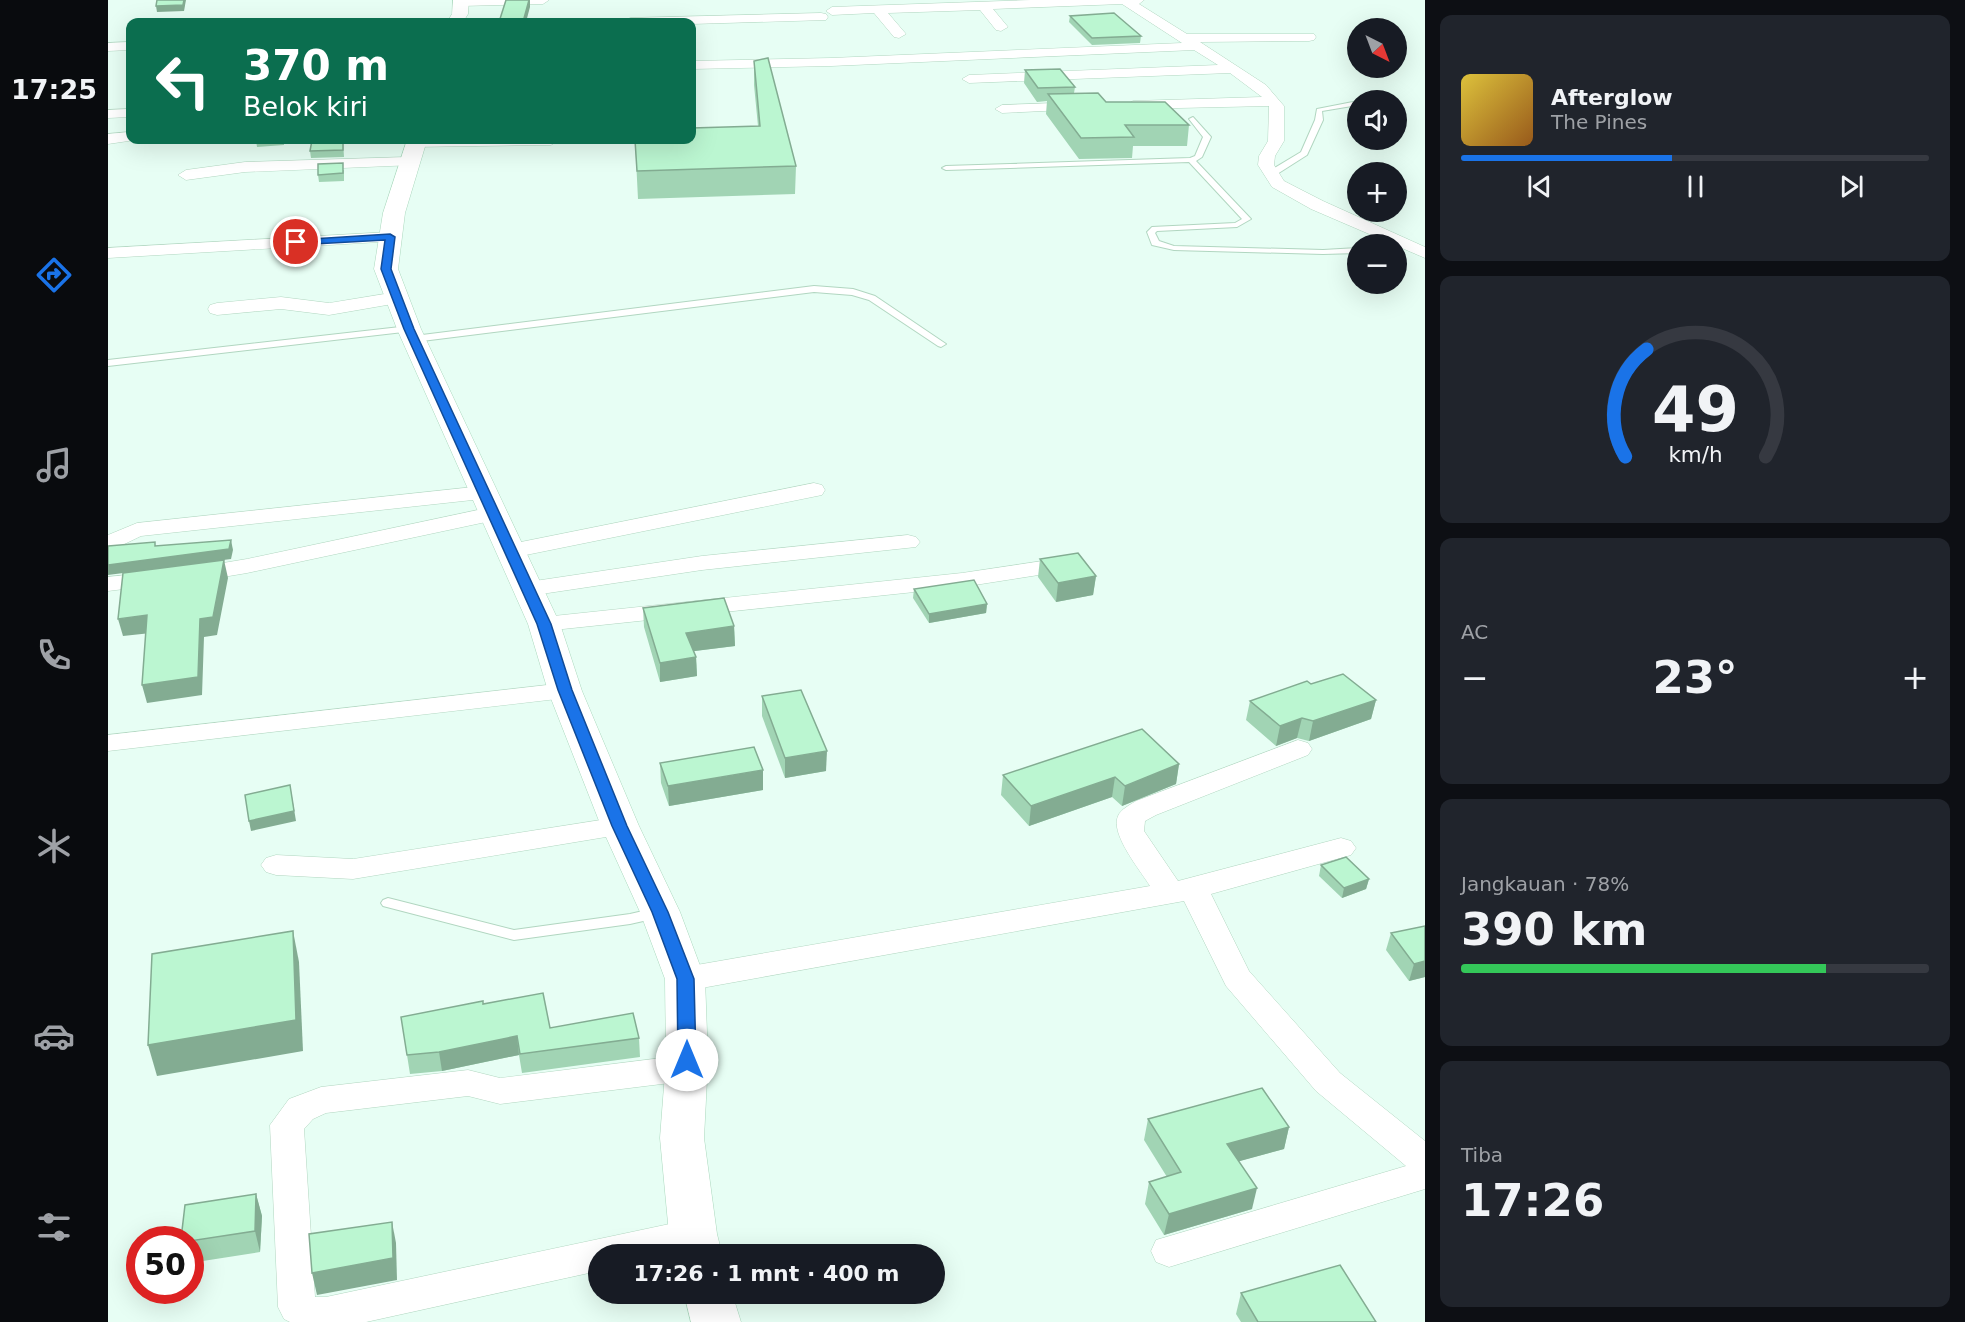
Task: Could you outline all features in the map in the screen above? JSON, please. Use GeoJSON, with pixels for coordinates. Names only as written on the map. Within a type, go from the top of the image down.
{"type":"FeatureCollection","features":[{"type":"Feature","properties":{"kind":"main road"},"geometry":{"type":"LineString","coordinates":[[457,18],[460,1]]}},
{"type":"Feature","properties":{"kind":"main road"},"geometry":{"type":"LineString","coordinates":[[414,148],[394,213],[386,269],[412,334],[544,624],[565,690],[620,826],[660,912],[685,979],[686,1068],[682,1138],[696,1244]]}},
{"type":"Feature","properties":{"kind":"main road"},"geometry":{"type":"LineString","coordinates":[[711,1304],[716,1322]]}},
{"type":"Feature","properties":{"kind":"street"},"geometry":{"type":"LineString","coordinates":[[460,1],[543,0]]}},
{"type":"Feature","properties":{"kind":"street"},"geometry":{"type":"LineString","coordinates":[[1124,0],[1233,69],[1261,88],[1274,101],[1277,106],[1276,141],[1267,156],[1266,165],[1278,184],[1377,234]]}},
{"type":"Feature","properties":{"kind":"street"},"geometry":{"type":"LineString","coordinates":[[696,19],[982,5],[1138,0]]}},
{"type":"Feature","properties":{"kind":"street"},"geometry":{"type":"LineString","coordinates":[[982,5],[1001,27]]}},
{"type":"Feature","properties":{"kind":"street"},"geometry":{"type":"LineString","coordinates":[[878,10],[899,34]]}},
{"type":"Feature","properties":{"kind":"street"},"geometry":{"type":"LineString","coordinates":[[1183,38],[1309,37]]}},
{"type":"Feature","properties":{"kind":"street"},"geometry":{"type":"LineString","coordinates":[[108,47],[126,46]]}},
{"type":"Feature","properties":{"kind":"street"},"geometry":{"type":"LineString","coordinates":[[696,65],[831,62],[1198,46]]}},
{"type":"Feature","properties":{"kind":"street"},"geometry":{"type":"LineString","coordinates":[[969,79],[1233,69]]}},
{"type":"Feature","properties":{"kind":"street"},"geometry":{"type":"LineString","coordinates":[[1122,105],[1274,101]]}},
{"type":"Feature","properties":{"kind":"street"},"geometry":{"type":"LineString","coordinates":[[1002,109],[1098,106]]}},
{"type":"Feature","properties":{"kind":"street"},"geometry":{"type":"LineString","coordinates":[[108,114],[126,113]]}},
{"type":"Feature","properties":{"kind":"street"},"geometry":{"type":"LineString","coordinates":[[108,139],[126,137]]}},
{"type":"Feature","properties":{"kind":"street"},"geometry":{"type":"LineString","coordinates":[[186,175],[414,148],[482,144]]}},
{"type":"Feature","properties":{"kind":"street"},"geometry":{"type":"LineString","coordinates":[[108,253],[390,237]]}},
{"type":"Feature","properties":{"kind":"street"},"geometry":{"type":"LineString","coordinates":[[1407,248],[1425,254]]}},
{"type":"Feature","properties":{"kind":"street"},"geometry":{"type":"LineString","coordinates":[[217,309],[281,303],[329,309],[397,298]]}},
{"type":"Feature","properties":{"kind":"street"},"geometry":{"type":"LineString","coordinates":[[511,551],[814,490]]}},
{"type":"Feature","properties":{"kind":"street"},"geometry":{"type":"LineString","coordinates":[[108,545],[137,530],[488,503]]}},
{"type":"Feature","properties":{"kind":"street"},"geometry":{"type":"LineString","coordinates":[[108,584],[247,567],[488,503]]}},
{"type":"Feature","properties":{"kind":"street"},"geometry":{"type":"LineString","coordinates":[[528,589],[702,563],[908,542]]}},
{"type":"Feature","properties":{"kind":"street"},"geometry":{"type":"LineString","coordinates":[[544,624],[929,583],[1069,564]]}},
{"type":"Feature","properties":{"kind":"street"},"geometry":{"type":"LineString","coordinates":[[108,743],[565,690]]}},
{"type":"Feature","properties":{"kind":"street"},"geometry":{"type":"LineString","coordinates":[[1298,749],[1146,808],[1131,817],[1130,831],[1181,891],[1237,978],[1328,1082],[1425,1161]]}},
{"type":"Feature","properties":{"kind":"street"},"geometry":{"type":"LineString","coordinates":[[276,865],[353,869],[620,826]]}},
{"type":"Feature","properties":{"kind":"street"},"geometry":{"type":"LineString","coordinates":[[685,979],[1181,891],[1341,848]]}},
{"type":"Feature","properties":{"kind":"street"},"geometry":{"type":"LineString","coordinates":[[588,1257],[326,1314],[309,1313],[297,1307],[287,1125],[301,1109],[321,1100],[468,1083],[500,1090],[686,1068]]}},
{"type":"Feature","properties":{"kind":"street"},"geometry":{"type":"LineString","coordinates":[[1169,1251],[1425,1175]]}},
{"type":"Feature","properties":{"kind":"lane"},"geometry":{"type":"LineString","coordinates":[[1271,174],[1304,153],[1319,120],[1319,110],[1347,104]]}},
{"type":"Feature","properties":{"kind":"lane"},"geometry":{"type":"LineString","coordinates":[[946,168],[1191,160],[1198,157],[1207,137],[1193,119]]}},
{"type":"Feature","properties":{"kind":"lane"},"geometry":{"type":"LineString","coordinates":[[1191,160],[1247,219],[1237,225],[1155,229],[1151,232],[1155,243],[1186,248],[1347,251]]}},
{"type":"Feature","properties":{"kind":"lane"},"geometry":{"type":"LineString","coordinates":[[108,363],[412,334],[814,289],[853,292],[872,298],[941,344]]}},
{"type":"Feature","properties":{"kind":"lane"},"geometry":{"type":"LineString","coordinates":[[388,903],[514,935],[630,919],[660,912]]}},
{"type":"Feature","properties":{"kind":"building"},"geometry":{"type":"Polygon","coordinates":[[[157,0],[184,0],[183,5],[156,6],[157,0]]]}},
{"type":"Feature","properties":{"kind":"building"},"geometry":{"type":"Polygon","coordinates":[[[506,0],[529,0],[524,18],[500,18],[506,0]]]}},
{"type":"Feature","properties":{"kind":"building"},"geometry":{"type":"Polygon","coordinates":[[[1114,13],[1141,36],[1092,38],[1070,16],[1114,13]]]}},
{"type":"Feature","properties":{"kind":"building"},"geometry":{"type":"Polygon","coordinates":[[[768,58],[796,166],[637,171],[635,144],[696,144],[696,128],[760,126],[754,61],[768,58]]]}},
{"type":"Feature","properties":{"kind":"building"},"geometry":{"type":"Polygon","coordinates":[[[1060,69],[1075,87],[1038,88],[1025,70],[1060,69]]]}},
{"type":"Feature","properties":{"kind":"building"},"geometry":{"type":"Polygon","coordinates":[[[1098,93],[1106,102],[1165,102],[1189,125],[1125,125],[1134,137],[1081,138],[1048,94],[1098,93]]]}},
{"type":"Feature","properties":{"kind":"building"},"geometry":{"type":"Polygon","coordinates":[[[311,144],[343,144],[343,150],[310,151],[311,144]]]}},
{"type":"Feature","properties":{"kind":"building"},"geometry":{"type":"Polygon","coordinates":[[[343,163],[343,173],[318,175],[318,164],[343,163]]]}},
{"type":"Feature","properties":{"kind":"building"},"geometry":{"type":"Polygon","coordinates":[[[231,540],[229,549],[108,565],[108,546],[155,542],[155,546],[231,540]]]}},
{"type":"Feature","properties":{"kind":"building"},"geometry":{"type":"Polygon","coordinates":[[[1078,553],[1096,576],[1058,583],[1040,559],[1078,553]]]}},
{"type":"Feature","properties":{"kind":"building"},"geometry":{"type":"Polygon","coordinates":[[[224,560],[213,617],[200,619],[198,677],[142,685],[147,615],[118,619],[123,573],[224,560]]]}},
{"type":"Feature","properties":{"kind":"building"},"geometry":{"type":"Polygon","coordinates":[[[974,580],[987,604],[929,614],[914,589],[974,580]]]}},
{"type":"Feature","properties":{"kind":"building"},"geometry":{"type":"Polygon","coordinates":[[[724,598],[734,626],[686,633],[696,657],[660,663],[643,608],[724,598]]]}},
{"type":"Feature","properties":{"kind":"building"},"geometry":{"type":"Polygon","coordinates":[[[1343,674],[1376,700],[1313,721],[1302,718],[1280,726],[1250,701],[1307,681],[1311,684],[1343,674]]]}},
{"type":"Feature","properties":{"kind":"building"},"geometry":{"type":"Polygon","coordinates":[[[801,690],[827,751],[785,758],[762,696],[801,690]]]}},
{"type":"Feature","properties":{"kind":"building"},"geometry":{"type":"Polygon","coordinates":[[[1142,729],[1179,764],[1125,786],[1115,777],[1031,806],[1003,775],[1142,729]]]}},
{"type":"Feature","properties":{"kind":"building"},"geometry":{"type":"Polygon","coordinates":[[[754,747],[763,770],[668,786],[660,763],[754,747]]]}},
{"type":"Feature","properties":{"kind":"building"},"geometry":{"type":"Polygon","coordinates":[[[290,785],[294,811],[249,821],[245,795],[290,785]]]}},
{"type":"Feature","properties":{"kind":"building"},"geometry":{"type":"Polygon","coordinates":[[[1346,857],[1369,879],[1344,888],[1321,865],[1346,857]]]}},
{"type":"Feature","properties":{"kind":"building"},"geometry":{"type":"Polygon","coordinates":[[[1425,926],[1425,961],[1414,964],[1391,933],[1425,926]]]}},
{"type":"Feature","properties":{"kind":"building"},"geometry":{"type":"Polygon","coordinates":[[[293,931],[296,1020],[148,1045],[152,954],[293,931]]]}},
{"type":"Feature","properties":{"kind":"building"},"geometry":{"type":"Polygon","coordinates":[[[543,993],[550,1028],[633,1013],[639,1038],[520,1054],[517,1036],[439,1052],[407,1055],[401,1017],[483,1001],[483,1004],[543,993]]]}},
{"type":"Feature","properties":{"kind":"building"},"geometry":{"type":"Polygon","coordinates":[[[1262,1088],[1289,1127],[1227,1144],[1257,1188],[1169,1214],[1149,1182],[1181,1172],[1148,1119],[1262,1088]]]}},
{"type":"Feature","properties":{"kind":"building"},"geometry":{"type":"Polygon","coordinates":[[[256,1194],[255,1231],[204,1239],[204,1226],[183,1226],[185,1205],[256,1194]]]}},
{"type":"Feature","properties":{"kind":"building"},"geometry":{"type":"Polygon","coordinates":[[[392,1222],[393,1258],[312,1273],[309,1234],[392,1222]]]}},
{"type":"Feature","properties":{"kind":"building"},"geometry":{"type":"Polygon","coordinates":[[[1340,1265],[1376,1322],[1258,1322],[1241,1293],[1340,1265]]]}},
{"type":"Feature","properties":{"kind":"route"},"geometry":{"type":"LineString","coordinates":[[296,242],[390,237],[386,269],[409,329],[544,624],[565,690],[620,826],[660,912],[685,979],[687,1060]]}}]}
